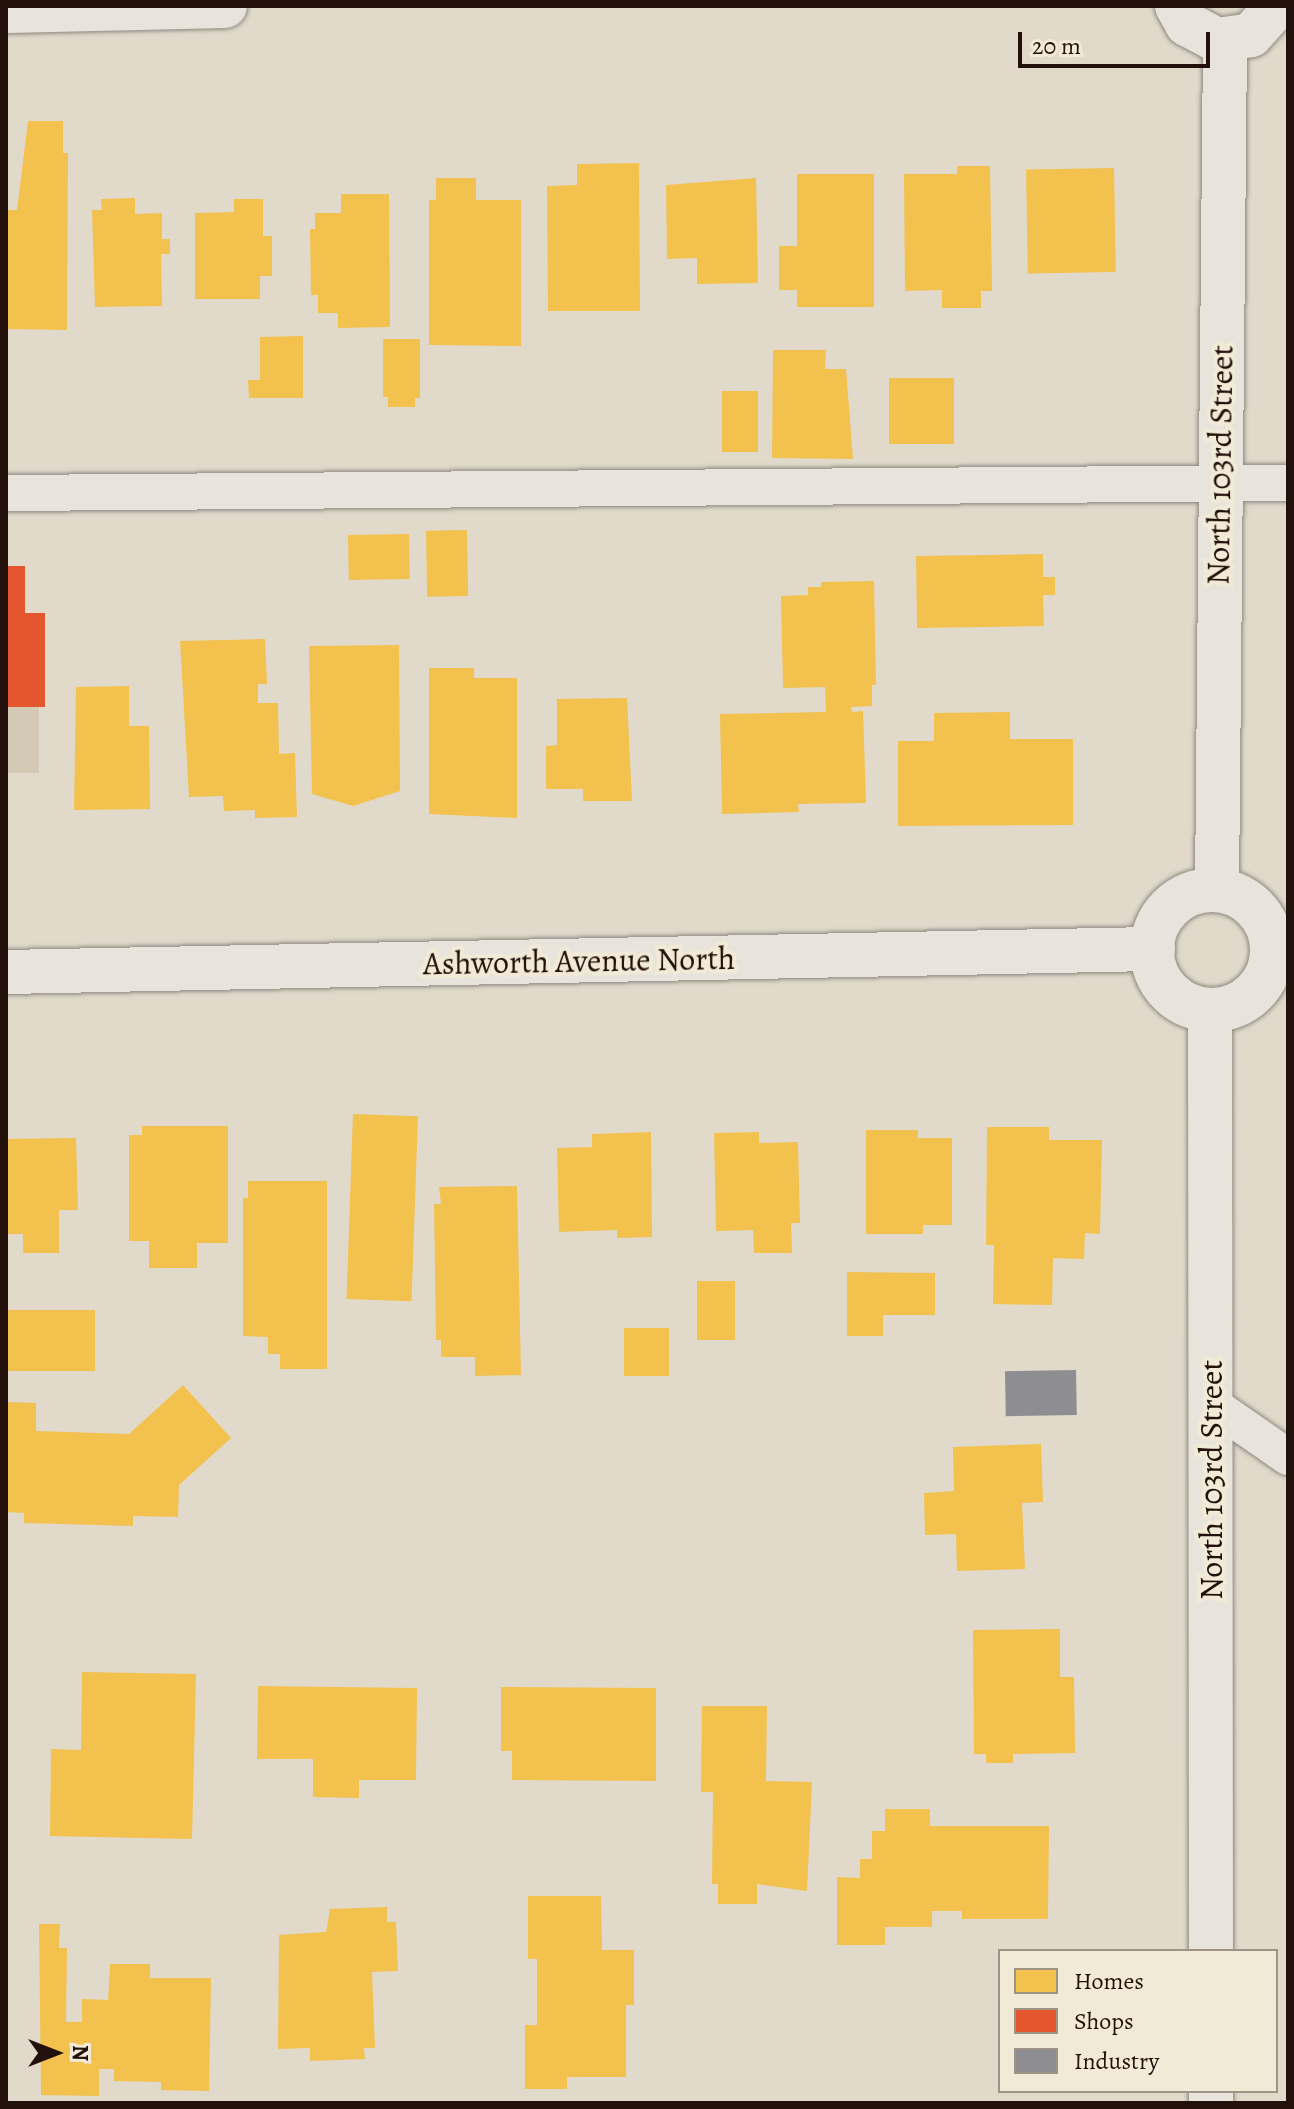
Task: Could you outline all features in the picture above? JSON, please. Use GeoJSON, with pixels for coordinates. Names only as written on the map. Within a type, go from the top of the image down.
{"type":"FeatureCollection","features":[{"type":"Feature","properties":{"kind":"street"},"geometry":{"type":"LineString","coordinates":[[6,11],[225,6]]}},
{"type":"Feature","properties":{"kind":"street"},"geometry":{"type":"LineString","coordinates":[[1177,6],[1201,34],[1225,40],[1251,35],[1277,6]]}},
{"type":"Feature","properties":{"kind":"street","name":"North 103rd Street"},"geometry":{"type":"LineString","coordinates":[[1217,890],[1225,40]]}},
{"type":"Feature","properties":{"kind":"street"},"geometry":{"type":"LineString","coordinates":[[1217,890],[1254,907],[1280,948],[1254,992],[1239,1004],[1210,1010],[1184,1004],[1169,992],[1157,976],[1153,949],[1162,916],[1177,901],[1217,890]]}},
{"type":"Feature","properties":{"kind":"street","name":"Ashworth Avenue North"},"geometry":{"type":"LineString","coordinates":[[6,972],[1153,949]]}},
{"type":"Feature","properties":{"kind":"street","name":"North 103rd Street"},"geometry":{"type":"LineString","coordinates":[[1210,1010],[1211,1949]]}},
{"type":"Feature","properties":{"kind":"lane"},"geometry":{"type":"LineString","coordinates":[[6,493],[1288,483]]}},
{"type":"Feature","properties":{"kind":"lane"},"geometry":{"type":"LineString","coordinates":[[1210,1403],[1288,1457]]}},
{"type":"Feature","properties":{"kind":"shaded area"},"geometry":{"type":"Polygon","coordinates":[[[6,707],[39,707],[39,773],[6,773],[6,707]]]}},
{"type":"Feature","properties":{"kind":"building: Homes"},"geometry":{"type":"Polygon","coordinates":[[[28,121],[63,121],[63,153],[68,153],[67,330],[6,329],[6,210],[17,210],[28,121]]]}},
{"type":"Feature","properties":{"kind":"building: Homes"},"geometry":{"type":"Polygon","coordinates":[[[639,163],[640,311],[548,311],[547,186],[577,185],[577,164],[639,163]]]}},
{"type":"Feature","properties":{"kind":"building: Homes"},"geometry":{"type":"Polygon","coordinates":[[[957,166],[990,166],[992,291],[981,291],[981,308],[942,308],[942,290],[905,291],[904,174],[957,174],[957,166]]]}},
{"type":"Feature","properties":{"kind":"building: Homes"},"geometry":{"type":"Polygon","coordinates":[[[1114,168],[1116,272],[1028,274],[1026,170],[1114,168]]]}},
{"type":"Feature","properties":{"kind":"building: Homes"},"geometry":{"type":"Polygon","coordinates":[[[797,174],[874,174],[874,307],[797,307],[797,290],[779,290],[779,246],[797,246],[797,174]]]}},
{"type":"Feature","properties":{"kind":"building: Homes"},"geometry":{"type":"Polygon","coordinates":[[[436,178],[476,178],[476,200],[521,200],[521,346],[429,345],[429,200],[436,200],[436,178]]]}},
{"type":"Feature","properties":{"kind":"building: Homes"},"geometry":{"type":"Polygon","coordinates":[[[756,178],[758,283],[697,284],[697,258],[667,259],[666,185],[756,178]]]}},
{"type":"Feature","properties":{"kind":"building: Homes"},"geometry":{"type":"Polygon","coordinates":[[[341,194],[389,194],[390,327],[338,328],[338,313],[318,313],[318,295],[311,295],[310,229],[315,229],[315,213],[341,213],[341,194]]]}},
{"type":"Feature","properties":{"kind":"building: Homes"},"geometry":{"type":"Polygon","coordinates":[[[135,198],[135,214],[162,213],[162,239],[170,239],[170,254],[161,254],[162,306],[95,307],[92,210],[102,210],[101,199],[135,198]]]}},
{"type":"Feature","properties":{"kind":"building: Homes"},"geometry":{"type":"Polygon","coordinates":[[[234,199],[263,199],[263,236],[272,236],[272,276],[260,276],[260,299],[195,299],[195,213],[234,212],[234,199]]]}},
{"type":"Feature","properties":{"kind":"building: Homes"},"geometry":{"type":"Polygon","coordinates":[[[303,336],[303,398],[249,398],[248,380],[260,380],[260,337],[303,336]]]}},
{"type":"Feature","properties":{"kind":"building: Homes"},"geometry":{"type":"Polygon","coordinates":[[[383,339],[420,339],[420,398],[415,398],[415,407],[388,407],[388,397],[383,397],[383,339]]]}},
{"type":"Feature","properties":{"kind":"building: Homes"},"geometry":{"type":"Polygon","coordinates":[[[773,350],[826,350],[825,369],[846,369],[853,459],[772,458],[773,350]]]}},
{"type":"Feature","properties":{"kind":"building: Homes"},"geometry":{"type":"Polygon","coordinates":[[[889,378],[954,378],[954,444],[889,444],[889,378]]]}},
{"type":"Feature","properties":{"kind":"building: Homes"},"geometry":{"type":"Polygon","coordinates":[[[722,391],[758,391],[758,452],[722,452],[722,391]]]}},
{"type":"Feature","properties":{"kind":"building: Homes"},"geometry":{"type":"Polygon","coordinates":[[[467,530],[468,596],[427,597],[426,531],[467,530]]]}},
{"type":"Feature","properties":{"kind":"building: Homes"},"geometry":{"type":"Polygon","coordinates":[[[409,534],[410,579],[349,580],[348,535],[409,534]]]}},
{"type":"Feature","properties":{"kind":"building: Homes"},"geometry":{"type":"Polygon","coordinates":[[[1043,554],[1043,577],[1055,577],[1055,595],[1043,595],[1044,626],[917,628],[916,556],[1043,554]]]}},
{"type":"Feature","properties":{"kind":"building: Homes"},"geometry":{"type":"Polygon","coordinates":[[[874,581],[876,685],[872,685],[872,706],[851,707],[852,712],[863,711],[866,803],[798,804],[799,812],[722,814],[720,714],[826,712],[825,687],[783,688],[781,596],[808,595],[808,587],[821,587],[821,582],[874,581]]]}},
{"type":"Feature","properties":{"kind":"building: Homes"},"geometry":{"type":"Polygon","coordinates":[[[265,639],[267,684],[258,684],[258,703],[278,703],[279,754],[295,753],[297,817],[255,818],[255,810],[224,811],[223,796],[189,797],[180,641],[265,639]]]}},
{"type":"Feature","properties":{"kind":"building: Homes"},"geometry":{"type":"Polygon","coordinates":[[[399,645],[400,791],[353,806],[312,794],[309,646],[399,645]]]}},
{"type":"Feature","properties":{"kind":"building: Homes"},"geometry":{"type":"Polygon","coordinates":[[[429,668],[474,668],[474,678],[517,678],[517,818],[429,814],[429,668]]]}},
{"type":"Feature","properties":{"kind":"building: Homes"},"geometry":{"type":"Polygon","coordinates":[[[129,686],[129,726],[149,726],[150,809],[74,810],[76,687],[129,686]]]}},
{"type":"Feature","properties":{"kind":"building: Homes"},"geometry":{"type":"Polygon","coordinates":[[[627,698],[632,801],[583,801],[583,789],[546,789],[546,746],[557,745],[557,699],[627,698]]]}},
{"type":"Feature","properties":{"kind":"building: Homes"},"geometry":{"type":"Polygon","coordinates":[[[1010,712],[1010,739],[1073,739],[1073,825],[898,826],[898,741],[934,741],[934,713],[1010,712]]]}},
{"type":"Feature","properties":{"kind":"building: Homes"},"geometry":{"type":"Polygon","coordinates":[[[353,1114],[418,1116],[412,1301],[347,1299],[353,1114]]]}},
{"type":"Feature","properties":{"kind":"building: Homes"},"geometry":{"type":"Polygon","coordinates":[[[142,1126],[228,1126],[228,1243],[197,1243],[197,1268],[149,1268],[149,1241],[129,1241],[129,1135],[142,1135],[142,1126]]]}},
{"type":"Feature","properties":{"kind":"building: Homes"},"geometry":{"type":"Polygon","coordinates":[[[987,1127],[1049,1127],[1049,1140],[1102,1140],[1100,1234],[1085,1233],[1084,1259],[1053,1258],[1052,1305],[993,1304],[994,1245],[986,1245],[987,1127]]]}},
{"type":"Feature","properties":{"kind":"building: Homes"},"geometry":{"type":"Polygon","coordinates":[[[866,1130],[918,1130],[918,1138],[952,1138],[952,1225],[923,1225],[923,1234],[866,1234],[866,1130]]]}},
{"type":"Feature","properties":{"kind":"building: Homes"},"geometry":{"type":"Polygon","coordinates":[[[651,1132],[652,1237],[617,1238],[617,1230],[559,1232],[557,1148],[592,1147],[592,1134],[651,1132]]]}},
{"type":"Feature","properties":{"kind":"building: Homes"},"geometry":{"type":"Polygon","coordinates":[[[759,1132],[759,1143],[798,1142],[800,1223],[791,1223],[792,1253],[754,1253],[753,1230],[716,1231],[714,1133],[759,1132]]]}},
{"type":"Feature","properties":{"kind":"building: Homes"},"geometry":{"type":"Polygon","coordinates":[[[76,1138],[78,1210],[59,1210],[59,1253],[23,1253],[23,1234],[6,1234],[6,1139],[76,1138]]]}},
{"type":"Feature","properties":{"kind":"building: Homes"},"geometry":{"type":"Polygon","coordinates":[[[248,1181],[327,1181],[327,1369],[280,1369],[280,1354],[268,1354],[268,1337],[243,1336],[243,1198],[248,1198],[248,1181]]]}},
{"type":"Feature","properties":{"kind":"building: Homes"},"geometry":{"type":"Polygon","coordinates":[[[517,1186],[521,1375],[475,1376],[475,1357],[441,1357],[441,1340],[436,1340],[434,1204],[441,1204],[439,1187],[517,1186]]]}},
{"type":"Feature","properties":{"kind":"building: Homes"},"geometry":{"type":"Polygon","coordinates":[[[847,1272],[935,1273],[935,1315],[883,1315],[883,1336],[847,1336],[847,1272]]]}},
{"type":"Feature","properties":{"kind":"building: Homes"},"geometry":{"type":"Polygon","coordinates":[[[697,1281],[735,1281],[735,1340],[697,1340],[697,1281]]]}},
{"type":"Feature","properties":{"kind":"building: Homes"},"geometry":{"type":"Polygon","coordinates":[[[6,1310],[95,1310],[95,1371],[6,1371],[6,1310]]]}},
{"type":"Feature","properties":{"kind":"building: Homes"},"geometry":{"type":"Polygon","coordinates":[[[624,1328],[669,1328],[669,1376],[624,1376],[624,1328]]]}},
{"type":"Feature","properties":{"kind":"building: Homes"},"geometry":{"type":"Polygon","coordinates":[[[183,1385],[231,1438],[179,1485],[178,1517],[133,1516],[133,1526],[24,1523],[24,1513],[6,1512],[6,1402],[36,1403],[36,1431],[129,1434],[183,1385]]]}},
{"type":"Feature","properties":{"kind":"building: Homes"},"geometry":{"type":"Polygon","coordinates":[[[1041,1444],[1043,1502],[1022,1503],[1025,1569],[957,1571],[956,1534],[925,1535],[924,1493],[954,1491],[953,1447],[1041,1444]]]}},
{"type":"Feature","properties":{"kind":"building: Homes"},"geometry":{"type":"Polygon","coordinates":[[[1060,1629],[1060,1677],[1074,1677],[1075,1753],[1013,1754],[1013,1763],[986,1763],[986,1754],[974,1754],[973,1630],[1060,1629]]]}},
{"type":"Feature","properties":{"kind":"building: Homes"},"geometry":{"type":"Polygon","coordinates":[[[82,1672],[196,1674],[192,1839],[50,1836],[51,1749],[81,1750],[82,1672]]]}},
{"type":"Feature","properties":{"kind":"building: Homes"},"geometry":{"type":"Polygon","coordinates":[[[258,1686],[417,1688],[416,1780],[359,1780],[359,1798],[313,1797],[313,1759],[257,1759],[258,1686]]]}},
{"type":"Feature","properties":{"kind":"building: Homes"},"geometry":{"type":"Polygon","coordinates":[[[501,1687],[656,1688],[656,1781],[512,1780],[512,1751],[501,1751],[501,1687]]]}},
{"type":"Feature","properties":{"kind":"building: Homes"},"geometry":{"type":"Polygon","coordinates":[[[702,1706],[767,1706],[766,1781],[812,1782],[807,1891],[757,1884],[757,1904],[718,1904],[718,1884],[712,1884],[713,1792],[701,1792],[702,1706]]]}},
{"type":"Feature","properties":{"kind":"building: Homes"},"geometry":{"type":"Polygon","coordinates":[[[885,1809],[930,1809],[930,1826],[1049,1826],[1048,1919],[962,1919],[962,1911],[932,1911],[932,1927],[885,1927],[885,1945],[837,1945],[837,1877],[860,1878],[860,1859],[872,1859],[872,1831],[885,1831],[885,1809]]]}},
{"type":"Feature","properties":{"kind":"building: Homes"},"geometry":{"type":"Polygon","coordinates":[[[528,1896],[601,1896],[602,1950],[634,1950],[634,2005],[626,2005],[626,2077],[567,2077],[567,2089],[525,2089],[525,2025],[537,2025],[537,1959],[528,1959],[528,1896]]]}},
{"type":"Feature","properties":{"kind":"building: Homes"},"geometry":{"type":"Polygon","coordinates":[[[387,1907],[387,1922],[396,1922],[398,1971],[372,1972],[375,2048],[364,2048],[365,2059],[310,2061],[310,2048],[278,2049],[279,1935],[326,1932],[330,1909],[387,1907]]]}},
{"type":"Feature","properties":{"kind":"building: Homes"},"geometry":{"type":"Polygon","coordinates":[[[39,1924],[60,1924],[59,1948],[67,1948],[66,2022],[82,2022],[82,1999],[108,2000],[110,1964],[150,1964],[150,1978],[211,1978],[209,2091],[161,2090],[161,2082],[114,2081],[114,2069],[99,2069],[99,2096],[41,2095],[39,1924]]]}},
{"type":"Feature","properties":{"kind":"building: Shops"},"geometry":{"type":"Polygon","coordinates":[[[6,566],[25,566],[25,613],[45,613],[45,707],[6,707],[6,566]]]}},
{"type":"Feature","properties":{"kind":"building: Industry"},"geometry":{"type":"Polygon","coordinates":[[[1076,1370],[1077,1415],[1006,1416],[1005,1371],[1076,1370]]]}}]}
